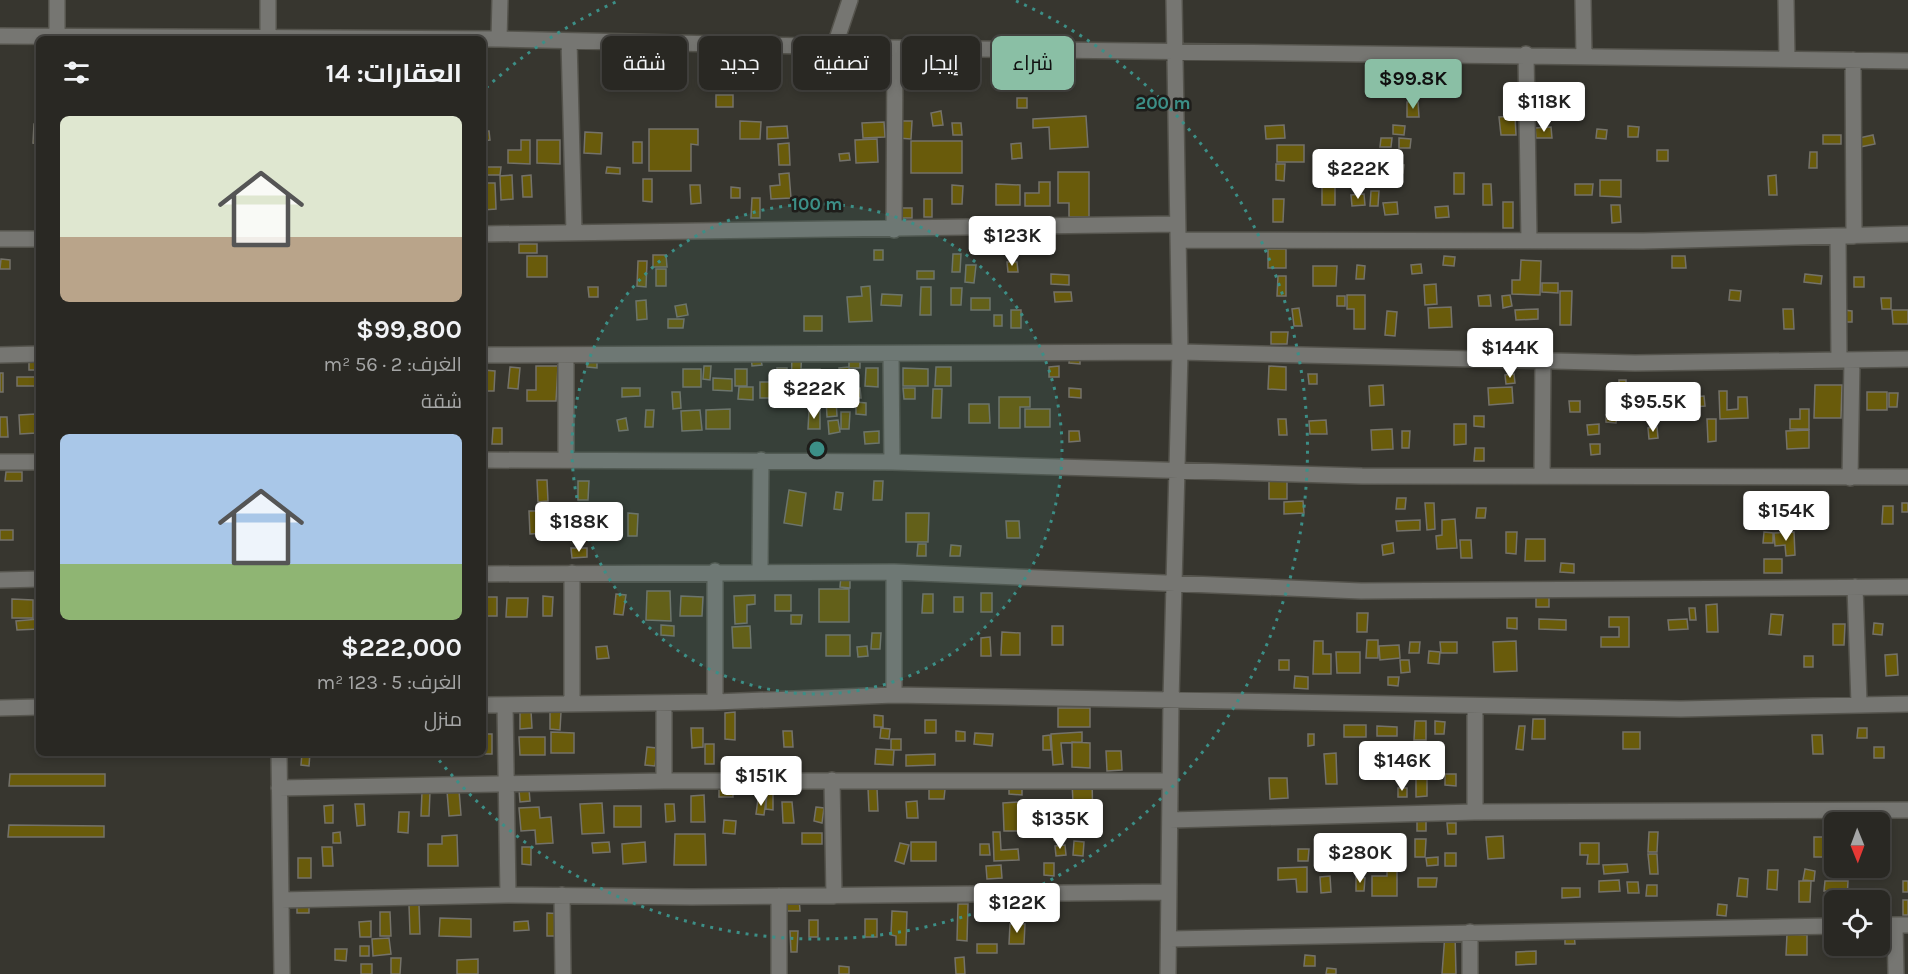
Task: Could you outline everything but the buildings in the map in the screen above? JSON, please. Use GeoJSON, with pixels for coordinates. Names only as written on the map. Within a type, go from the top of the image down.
{"type":"FeatureCollection","features":[{"type":"Feature","properties":{"kind":"street"},"geometry":{"type":"LineString","coordinates":[[0,36],[57,36],[57,0]]}},
{"type":"Feature","properties":{"kind":"street"},"geometry":{"type":"LineString","coordinates":[[259,36],[268,0]]}},
{"type":"Feature","properties":{"kind":"street"},"geometry":{"type":"LineString","coordinates":[[499,39],[500,0]]}},
{"type":"Feature","properties":{"kind":"street"},"geometry":{"type":"LineString","coordinates":[[838,36],[850,0]]}},
{"type":"Feature","properties":{"kind":"street"},"geometry":{"type":"LineString","coordinates":[[1168,974],[1171,700],[1180,352],[1173,52],[1174,0]]}},
{"type":"Feature","properties":{"kind":"street"},"geometry":{"type":"LineString","coordinates":[[1583,0],[1584,55]]}},
{"type":"Feature","properties":{"kind":"street"},"geometry":{"type":"LineString","coordinates":[[1786,0],[1787,59]]}},
{"type":"Feature","properties":{"kind":"street"},"geometry":{"type":"LineString","coordinates":[[486,39],[793,44]]}},
{"type":"Feature","properties":{"kind":"street"},"geometry":{"type":"LineString","coordinates":[[569,41],[574,232]]}},
{"type":"Feature","properties":{"kind":"street"},"geometry":{"type":"LineString","coordinates":[[890,48],[1526,54],[1908,61]]}},
{"type":"Feature","properties":{"kind":"street"},"geometry":{"type":"LineString","coordinates":[[894,230],[895,48]]}},
{"type":"Feature","properties":{"kind":"street"},"geometry":{"type":"LineString","coordinates":[[1526,54],[1530,240]]}},
{"type":"Feature","properties":{"kind":"street"},"geometry":{"type":"LineString","coordinates":[[1853,60],[1854,236]]}},
{"type":"Feature","properties":{"kind":"street"},"geometry":{"type":"LineString","coordinates":[[486,234],[894,230],[1176,224]]}},
{"type":"Feature","properties":{"kind":"street"},"geometry":{"type":"LineString","coordinates":[[1178,240],[1643,241],[1908,234]]}},
{"type":"Feature","properties":{"kind":"street"},"geometry":{"type":"LineString","coordinates":[[1839,236],[1850,478]]}},
{"type":"Feature","properties":{"kind":"street"},"geometry":{"type":"LineString","coordinates":[[0,239],[36,239]]}},
{"type":"Feature","properties":{"kind":"street"},"geometry":{"type":"LineString","coordinates":[[486,355],[1180,352],[1635,363],[1908,359]]}},
{"type":"Feature","properties":{"kind":"street"},"geometry":{"type":"LineString","coordinates":[[0,355],[36,354]]}},
{"type":"Feature","properties":{"kind":"street"},"geometry":{"type":"LineString","coordinates":[[891,354],[892,462]]}},
{"type":"Feature","properties":{"kind":"street"},"geometry":{"type":"LineString","coordinates":[[566,355],[566,459]]}},
{"type":"Feature","properties":{"kind":"street"},"geometry":{"type":"LineString","coordinates":[[1542,476],[1543,361]]}},
{"type":"Feature","properties":{"kind":"street"},"geometry":{"type":"LineString","coordinates":[[486,460],[892,462],[1362,476],[1908,477]]}},
{"type":"Feature","properties":{"kind":"street"},"geometry":{"type":"LineString","coordinates":[[760,570],[761,460]]}},
{"type":"Feature","properties":{"kind":"street"},"geometry":{"type":"LineString","coordinates":[[0,462],[36,462]]}},
{"type":"Feature","properties":{"kind":"street"},"geometry":{"type":"LineString","coordinates":[[486,574],[760,570],[894,572],[1360,591],[1908,587]]}},
{"type":"Feature","properties":{"kind":"street"},"geometry":{"type":"LineString","coordinates":[[715,571],[716,702]]}},
{"type":"Feature","properties":{"kind":"street"},"geometry":{"type":"LineString","coordinates":[[894,572],[894,695]]}},
{"type":"Feature","properties":{"kind":"street"},"geometry":{"type":"LineString","coordinates":[[572,573],[572,703]]}},
{"type":"Feature","properties":{"kind":"street"},"geometry":{"type":"LineString","coordinates":[[0,580],[36,579]]}},
{"type":"Feature","properties":{"kind":"street"},"geometry":{"type":"LineString","coordinates":[[1855,587],[1859,703]]}},
{"type":"Feature","properties":{"kind":"street"},"geometry":{"type":"LineString","coordinates":[[486,705],[716,702],[894,695],[1681,710],[1859,703],[1908,704]]}},
{"type":"Feature","properties":{"kind":"street"},"geometry":{"type":"LineString","coordinates":[[664,703],[664,781]]}},
{"type":"Feature","properties":{"kind":"street"},"geometry":{"type":"LineString","coordinates":[[505,705],[508,895]]}},
{"type":"Feature","properties":{"kind":"street"},"geometry":{"type":"LineString","coordinates":[[1474,706],[1475,812]]}},
{"type":"Feature","properties":{"kind":"street"},"geometry":{"type":"LineString","coordinates":[[0,708],[36,707]]}},
{"type":"Feature","properties":{"kind":"street"},"geometry":{"type":"LineString","coordinates":[[279,756],[282,974]]}},
{"type":"Feature","properties":{"kind":"street"},"geometry":{"type":"LineString","coordinates":[[832,780],[834,896]]}},
{"type":"Feature","properties":{"kind":"street"},"geometry":{"type":"LineString","coordinates":[[279,788],[664,781],[1170,781]]}},
{"type":"Feature","properties":{"kind":"street"},"geometry":{"type":"LineString","coordinates":[[1170,820],[1475,812],[1908,810]]}},
{"type":"Feature","properties":{"kind":"street"},"geometry":{"type":"LineString","coordinates":[[281,900],[508,895],[834,896],[1169,892]]}},
{"type":"Feature","properties":{"kind":"street"},"geometry":{"type":"LineString","coordinates":[[562,895],[563,974]]}},
{"type":"Feature","properties":{"kind":"street"},"geometry":{"type":"LineString","coordinates":[[779,896],[779,974]]}},
{"type":"Feature","properties":{"kind":"street"},"geometry":{"type":"LineString","coordinates":[[1894,925],[1896,974]]}},
{"type":"Feature","properties":{"kind":"street"},"geometry":{"type":"LineString","coordinates":[[1170,939],[1824,926]]}},
{"type":"Feature","properties":{"kind":"street"},"geometry":{"type":"LineString","coordinates":[[1470,932],[1470,974]]}}]}
